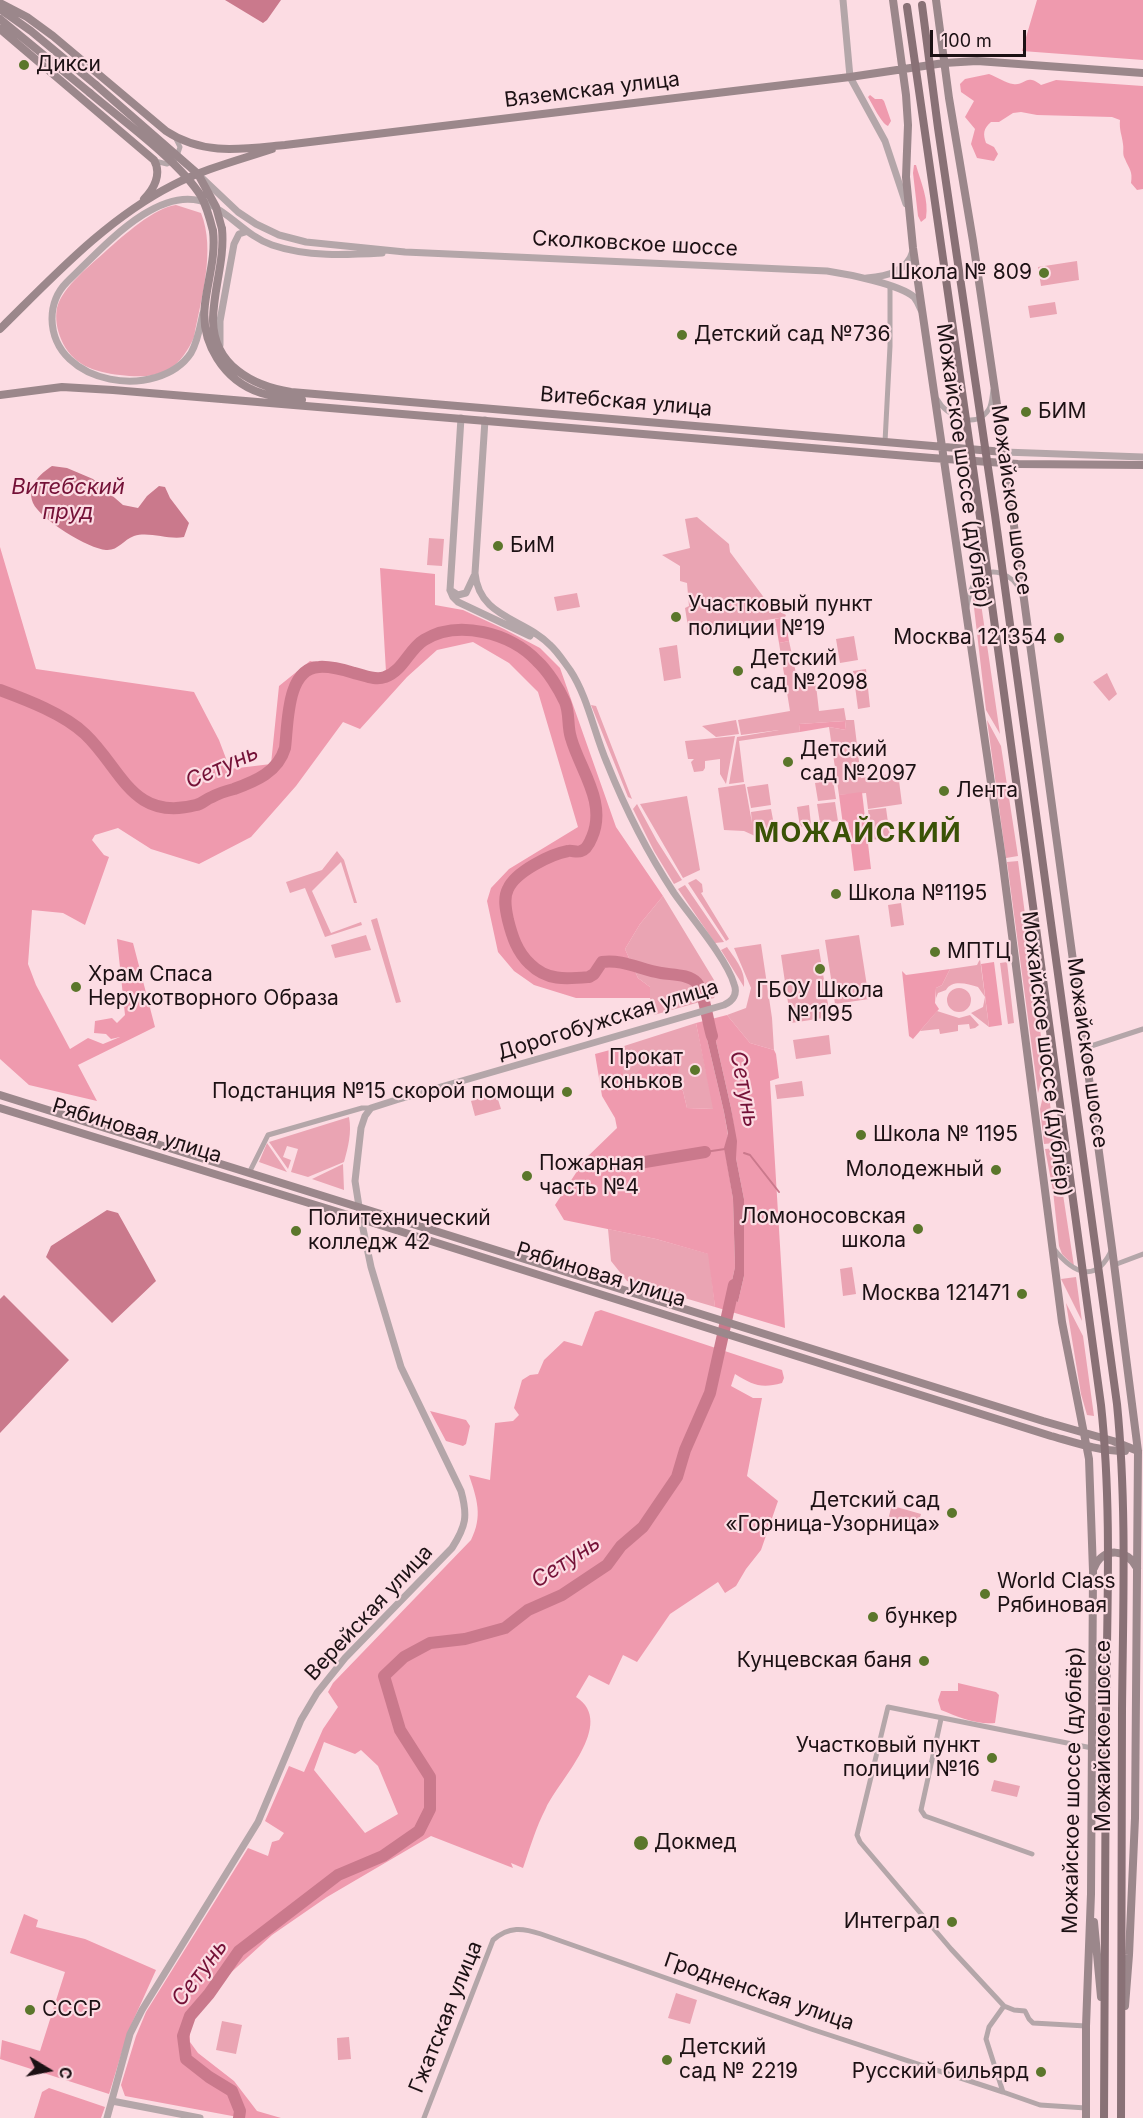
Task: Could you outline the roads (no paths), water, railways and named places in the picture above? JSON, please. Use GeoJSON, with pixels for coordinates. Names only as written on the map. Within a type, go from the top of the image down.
{"type":"FeatureCollection","features":[{"type":"Feature","properties":{"kind":"main road","name":"Можайское шоссе (дублёр)"},"geometry":{"type":"LineString","coordinates":[[893,0],[908,125],[906,151],[908,209],[913,248],[1015,954],[1068,1358],[1088,1447],[1093,1571],[1091,1894],[1086,2026],[1086,2118]]}},
{"type":"Feature","properties":{"kind":"main road","name":"Можайское шоссе (дублёр)"},"geometry":{"type":"LineString","coordinates":[[936,0],[1004,452],[1141,1451],[1136,1818],[1130,1955],[1122,2031]]}},
{"type":"Feature","properties":{"kind":"main road"},"geometry":{"type":"LineString","coordinates":[[0,3],[27,17],[53,36],[178,139]]}},
{"type":"Feature","properties":{"kind":"main road","name":"Можайское шоссе"},"geometry":{"type":"LineString","coordinates":[[921,3],[997,526],[1117,1404],[1124,1523],[1122,2118]]}},
{"type":"Feature","properties":{"kind":"main road","name":"Можайское шоссе"},"geometry":{"type":"LineString","coordinates":[[907,4],[982,528],[1102,1417],[1108,1522],[1104,2118]]}},
{"type":"Feature","properties":{"kind":"main road"},"geometry":{"type":"LineString","coordinates":[[0,9],[31,31],[198,174],[216,207],[222,229],[222,253],[213,319],[220,350]]}},
{"type":"Feature","properties":{"kind":"main road"},"geometry":{"type":"LineString","coordinates":[[0,19],[154,147],[188,180],[202,198],[213,231],[214,254],[204,306],[206,327],[215,357],[227,372],[249,388],[270,395],[360,409]]}},
{"type":"Feature","properties":{"kind":"main road"},"geometry":{"type":"LineString","coordinates":[[0,29],[154,160],[157,168],[155,184],[136,207]]}},
{"type":"Feature","properties":{"kind":"main road","name":"Вяземская улица"},"geometry":{"type":"LineString","coordinates":[[178,139],[215,149],[285,145],[850,77],[944,63],[977,61],[1143,73]]}},
{"type":"Feature","properties":{"kind":"main road","name":"Вяземская улица"},"geometry":{"type":"LineString","coordinates":[[0,329],[75,257],[136,207],[171,185],[201,171],[285,145]]}},
{"type":"Feature","properties":{"kind":"main road","name":"Витебская улица"},"geometry":{"type":"LineString","coordinates":[[220,350],[239,373],[267,388],[1004,452]]}},
{"type":"Feature","properties":{"kind":"main road"},"geometry":{"type":"LineString","coordinates":[[0,395],[62,387],[360,409]]}},
{"type":"Feature","properties":{"kind":"main road","name":"Витебская улица"},"geometry":{"type":"LineString","coordinates":[[360,409],[943,459],[1005,463],[1143,465]]}},
{"type":"Feature","properties":{"kind":"main road","name":"Рябиновая улица"},"geometry":{"type":"LineString","coordinates":[[0,1095],[1141,1451]]}},
{"type":"Feature","properties":{"kind":"main road","name":"Рябиновая улица"},"geometry":{"type":"LineString","coordinates":[[0,1108],[1088,1447],[1111,1451],[1141,1451]]}},
{"type":"Feature","properties":{"kind":"main road"},"geometry":{"type":"LineString","coordinates":[[1093,1571],[1106,1554],[1117,1552],[1126,1555],[1134,1562],[1138,1572]]}},
{"type":"Feature","properties":{"kind":"main road"},"geometry":{"type":"LineString","coordinates":[[1091,1894],[1105,2030]]}},
{"type":"Feature","properties":{"kind":"street"},"geometry":{"type":"LineString","coordinates":[[843,0],[850,77],[885,141],[908,209]]}},
{"type":"Feature","properties":{"kind":"street"},"geometry":{"type":"LineString","coordinates":[[154,160],[166,164],[176,159],[180,147],[178,139]]}},
{"type":"Feature","properties":{"kind":"street"},"geometry":{"type":"LineString","coordinates":[[198,174],[238,212],[270,232],[306,242],[405,252]]}},
{"type":"Feature","properties":{"kind":"street"},"geometry":{"type":"LineString","coordinates":[[204,306],[195,346],[186,359],[166,374],[144,380],[97,376],[79,368],[64,354],[53,327],[54,306],[61,288],[115,237],[160,204],[173,200],[201,200],[220,210],[245,232],[270,244],[300,252],[355,254],[405,252]]}},
{"type":"Feature","properties":{"kind":"street"},"geometry":{"type":"LineString","coordinates":[[220,350],[220,321],[234,244],[239,234],[245,232]]}},
{"type":"Feature","properties":{"kind":"street","name":"Сколковское шоссе"},"geometry":{"type":"LineString","coordinates":[[862,278],[881,277],[900,270],[910,261],[913,248]]}},
{"type":"Feature","properties":{"kind":"street","name":"Сколковское шоссе"},"geometry":{"type":"LineString","coordinates":[[405,252],[827,271],[862,278],[914,297],[922,312]]}},
{"type":"Feature","properties":{"kind":"street"},"geometry":{"type":"LineString","coordinates":[[885,442],[890,346],[890,287]]}},
{"type":"Feature","properties":{"kind":"street"},"geometry":{"type":"LineString","coordinates":[[933,389],[943,409],[962,419],[973,419],[983,415],[989,409],[993,385]]}},
{"type":"Feature","properties":{"kind":"street"},"geometry":{"type":"LineString","coordinates":[[461,418],[450,590],[458,595],[466,593],[475,573]]}},
{"type":"Feature","properties":{"kind":"street","name":"Дорогобужская улица"},"geometry":{"type":"LineString","coordinates":[[249,1173],[268,1135],[362,1108],[371,1108],[714,1008],[731,1002],[735,996],[735,984],[655,864],[628,811],[606,763],[577,683],[551,645],[490,607],[476,585],[485,420]]}},
{"type":"Feature","properties":{"kind":"street"},"geometry":{"type":"LineString","coordinates":[[1004,452],[1143,457]]}},
{"type":"Feature","properties":{"kind":"street"},"geometry":{"type":"LineString","coordinates":[[966,613],[970,590],[977,579],[984,574],[994,572],[1012,579],[1023,598]]}},
{"type":"Feature","properties":{"kind":"street","name":"Дорогобужская улица"},"geometry":{"type":"LineString","coordinates":[[450,590],[458,602],[537,640],[561,659]]}},
{"type":"Feature","properties":{"kind":"street"},"geometry":{"type":"LineString","coordinates":[[1085,1048],[1143,1029]]}},
{"type":"Feature","properties":{"kind":"street","name":"Верейская улица"},"geometry":{"type":"LineString","coordinates":[[106,2118],[130,2034],[142,2010],[258,1822],[301,1720],[317,1693],[345,1658],[452,1548],[464,1530],[466,1510],[461,1491],[401,1367],[371,1267],[355,1181],[361,1128],[371,1108]]}},
{"type":"Feature","properties":{"kind":"street"},"geometry":{"type":"LineString","coordinates":[[1053,1247],[1070,1267],[1086,1271],[1099,1268],[1113,1248]]}},
{"type":"Feature","properties":{"kind":"street"},"geometry":{"type":"LineString","coordinates":[[1114,1265],[1143,1254]]}},
{"type":"Feature","properties":{"kind":"street"},"geometry":{"type":"LineString","coordinates":[[1086,2026],[1033,2023],[1025,2011],[1004,2006],[951,1949],[860,1842],[857,1835],[888,1707],[1092,1748]]}},
{"type":"Feature","properties":{"kind":"street"},"geometry":{"type":"LineString","coordinates":[[941,1719],[921,1810],[925,1816],[1032,1854]]}},
{"type":"Feature","properties":{"kind":"street","name":"Гродненская улица"},"geometry":{"type":"LineString","coordinates":[[504,1932],[517,1929],[530,1930],[811,2030],[1040,2105],[1086,2108]]}},
{"type":"Feature","properties":{"kind":"street","name":"Гжатская улица"},"geometry":{"type":"LineString","coordinates":[[424,2118],[493,1940],[504,1932]]}},
{"type":"Feature","properties":{"kind":"street"},"geometry":{"type":"LineString","coordinates":[[1003,2092],[986,2039],[989,2026],[1004,2006]]}},
{"type":"Feature","properties":{"kind":"street"},"geometry":{"type":"LineString","coordinates":[[112,2101],[200,2118]]}},
{"type":"Feature","properties":{"kind":"water"},"geometry":{"type":"Polygon","coordinates":[[[225,0],[281,0],[263,23],[225,0]]]}},
{"type":"Feature","properties":{"kind":"water","name":"Витебский пруд"},"geometry":{"type":"Polygon","coordinates":[[[52,466],[67,468],[93,479],[123,505],[138,508],[159,486],[165,487],[170,498],[189,523],[184,537],[134,536],[110,550],[98,548],[77,539],[45,517],[33,503],[31,491],[35,481],[52,466]]]}},
{"type":"Feature","properties":{"kind":"water"},"geometry":{"type":"Polygon","coordinates":[[[711,1019],[731,1108],[737,1141],[736,1158],[744,1199],[744,1276],[738,1302],[728,1299],[735,1267],[733,1199],[724,1148],[728,1134],[703,1022],[711,1019]]]}},
{"type":"Feature","properties":{"kind":"water"},"geometry":{"type":"Polygon","coordinates":[[[107,1210],[118,1213],[156,1281],[112,1323],[46,1257],[51,1246],[107,1210]]]}},
{"type":"Feature","properties":{"kind":"water"},"geometry":{"type":"Polygon","coordinates":[[[4,1295],[69,1360],[0,1433],[0,1299],[4,1295]]]}},
{"type":"Feature","properties":{"kind":"waterway","name":"Сетунь"},"geometry":{"type":"LineString","coordinates":[[0,690],[67,720],[98,748],[130,789],[157,806],[174,808],[198,804],[217,794],[250,783],[272,769],[285,748],[288,713],[295,687],[300,677],[308,670],[328,667],[381,678],[397,670],[424,640],[452,630],[484,632],[513,643],[541,665],[563,697],[571,738],[590,786],[596,811],[596,824],[585,849],[579,852],[561,853],[543,860],[518,876],[508,889],[505,900],[506,913],[518,949],[536,970],[557,978],[589,977],[594,974],[602,962],[610,961],[690,978],[697,983],[704,1000],[712,1036]]}},
{"type":"Feature","properties":{"kind":"waterway"},"geometry":{"type":"LineString","coordinates":[[705,1152],[725,1149]]}},
{"type":"Feature","properties":{"kind":"waterway"},"geometry":{"type":"LineString","coordinates":[[639,1163],[705,1152]]}},
{"type":"Feature","properties":{"kind":"waterway"},"geometry":{"type":"LineString","coordinates":[[744,1153],[750,1155],[779,1192]]}},
{"type":"Feature","properties":{"kind":"waterway","name":"Сетунь"},"geometry":{"type":"LineString","coordinates":[[239,2118],[240,2111],[232,2091],[186,2059],[183,2036],[190,2016],[209,1994],[239,1951],[338,1875],[383,1856],[419,1831],[430,1809],[430,1777],[400,1730],[384,1676],[404,1657],[430,1643],[465,1639],[505,1628],[528,1610],[562,1595],[607,1565],[621,1546],[643,1527],[677,1477],[685,1450],[710,1393],[734,1285]]}},
{"type":"Feature","properties":{"kind":"place","name":"Дикси"},"geometry":{"type":"Point","coordinates":[24,65]}},
{"type":"Feature","properties":{"kind":"place","name":"Школа № 809"},"geometry":{"type":"Point","coordinates":[1044,273]}},
{"type":"Feature","properties":{"kind":"place","name":"Детский сад №736"},"geometry":{"type":"Point","coordinates":[682,335]}},
{"type":"Feature","properties":{"kind":"place","name":"БИМ"},"geometry":{"type":"Point","coordinates":[1026,412]}},
{"type":"Feature","properties":{"kind":"place","name":"БиМ"},"geometry":{"type":"Point","coordinates":[498,546]}},
{"type":"Feature","properties":{"kind":"place","name":"Участковый пункт полиции №19"},"geometry":{"type":"Point","coordinates":[676,617]}},
{"type":"Feature","properties":{"kind":"place","name":"Москва 121354"},"geometry":{"type":"Point","coordinates":[1059,638]}},
{"type":"Feature","properties":{"kind":"place","name":"Детский сад №2098"},"geometry":{"type":"Point","coordinates":[738,671]}},
{"type":"Feature","properties":{"kind":"place","name":"Детский сад №2097"},"geometry":{"type":"Point","coordinates":[788,762]}},
{"type":"Feature","properties":{"kind":"place","name":"Лента"},"geometry":{"type":"Point","coordinates":[944,791]}},
{"type":"Feature","properties":{"kind":"place","name":"Школа №1195"},"geometry":{"type":"Point","coordinates":[836,894]}},
{"type":"Feature","properties":{"kind":"place","name":"МПТЦ"},"geometry":{"type":"Point","coordinates":[935,952]}},
{"type":"Feature","properties":{"kind":"place","name":"ГБОУ Школа №1195"},"geometry":{"type":"Point","coordinates":[820,969]}},
{"type":"Feature","properties":{"kind":"place","name":"Храм Спаса Нерукотворного Образа"},"geometry":{"type":"Point","coordinates":[76,987]}},
{"type":"Feature","properties":{"kind":"place","name":"Прокат коньков"},"geometry":{"type":"Point","coordinates":[695,1070]}},
{"type":"Feature","properties":{"kind":"place","name":"Подстанция №15 скорой помощи"},"geometry":{"type":"Point","coordinates":[567,1092]}},
{"type":"Feature","properties":{"kind":"place","name":"Школа № 1195"},"geometry":{"type":"Point","coordinates":[861,1135]}},
{"type":"Feature","properties":{"kind":"place","name":"Молодежный"},"geometry":{"type":"Point","coordinates":[996,1170]}},
{"type":"Feature","properties":{"kind":"place","name":"Пожарная часть №4"},"geometry":{"type":"Point","coordinates":[527,1176]}},
{"type":"Feature","properties":{"kind":"place","name":"Ломоносовская школа"},"geometry":{"type":"Point","coordinates":[918,1229]}},
{"type":"Feature","properties":{"kind":"place","name":"Политехнический колледж 42"},"geometry":{"type":"Point","coordinates":[296,1231]}},
{"type":"Feature","properties":{"kind":"place","name":"Москва 121471"},"geometry":{"type":"Point","coordinates":[1022,1294]}},
{"type":"Feature","properties":{"kind":"place","name":"Детский сад «Горница-Узорница»"},"geometry":{"type":"Point","coordinates":[952,1513]}},
{"type":"Feature","properties":{"kind":"place","name":"World Class Рябиновая"},"geometry":{"type":"Point","coordinates":[985,1594]}},
{"type":"Feature","properties":{"kind":"place","name":"бункер"},"geometry":{"type":"Point","coordinates":[873,1617]}},
{"type":"Feature","properties":{"kind":"place","name":"Кунцевская баня"},"geometry":{"type":"Point","coordinates":[924,1661]}},
{"type":"Feature","properties":{"kind":"place","name":"Участковый пункт полиции №16"},"geometry":{"type":"Point","coordinates":[992,1758]}},
{"type":"Feature","properties":{"kind":"place","name":"Докмед"},"geometry":{"type":"Point","coordinates":[641,1843]}},
{"type":"Feature","properties":{"kind":"place","name":"Интеграл"},"geometry":{"type":"Point","coordinates":[952,1922]}},
{"type":"Feature","properties":{"kind":"place","name":"СССР"},"geometry":{"type":"Point","coordinates":[30,2010]}},
{"type":"Feature","properties":{"kind":"place","name":"Детский сад № 2219"},"geometry":{"type":"Point","coordinates":[667,2060]}},
{"type":"Feature","properties":{"kind":"place","name":"Русский бильярд"},"geometry":{"type":"Point","coordinates":[1041,2072]}},
{"type":"Feature","properties":{"kind":"district","name":"МОЖАЙСКИЙ"},"geometry":{"type":"Point","coordinates":[858,834]}}]}
